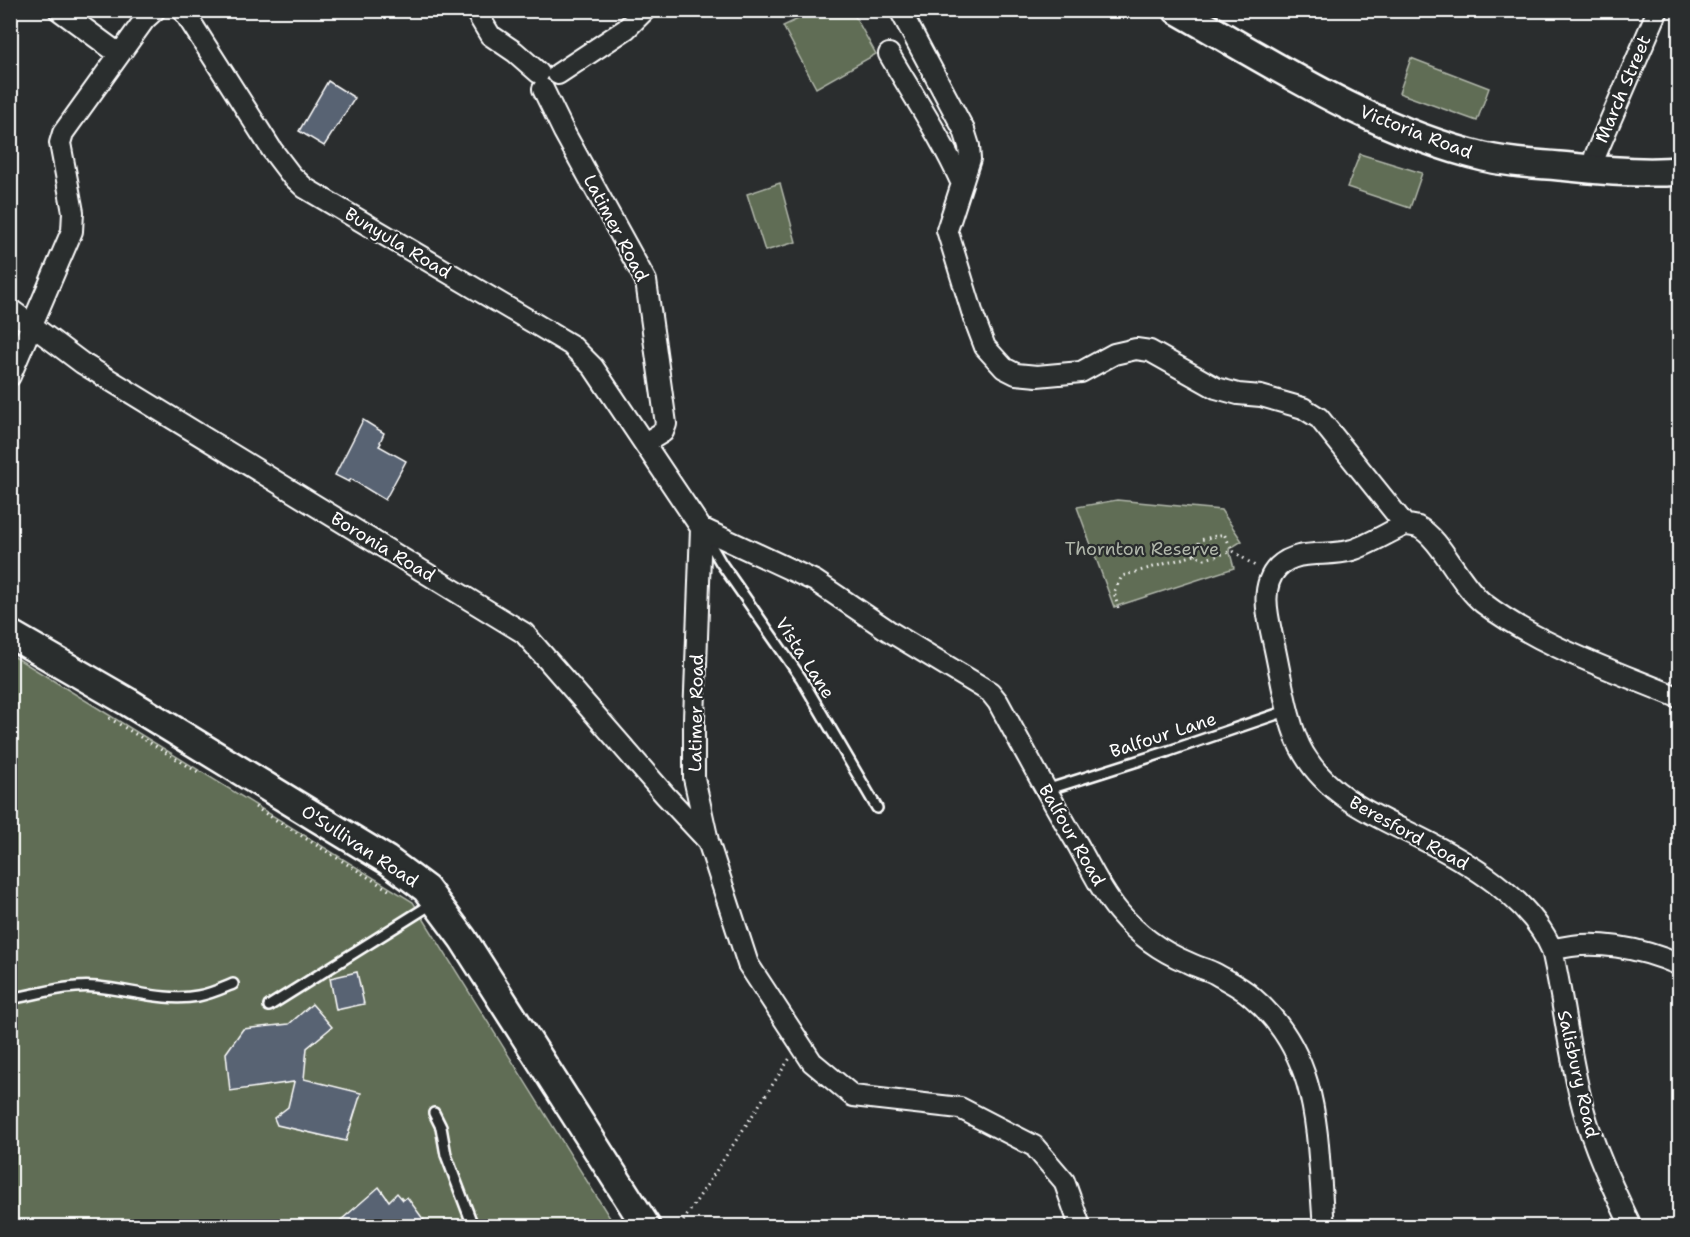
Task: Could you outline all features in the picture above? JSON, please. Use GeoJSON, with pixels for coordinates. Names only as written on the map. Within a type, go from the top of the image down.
{"type":"FeatureCollection","features":[{"type":"Feature","properties":{"kind":"main road","name":"Victoria Road"},"geometry":{"type":"LineString","coordinates":[[1177,10],[1350,107],[1398,129],[1486,158],[1596,170],[1680,171]]}},
{"type":"Feature","properties":{"kind":"main road","name":"O'Sullivan Road"},"geometry":{"type":"LineString","coordinates":[[10,634],[128,702],[387,860],[426,889],[426,908],[463,939],[646,1227]]}},
{"type":"Feature","properties":{"kind":"street"},"geometry":{"type":"LineString","coordinates":[[59,10],[119,54]]}},
{"type":"Feature","properties":{"kind":"street"},"geometry":{"type":"LineString","coordinates":[[10,376],[70,240],[74,222],[60,143],[69,125],[119,54],[145,19],[155,10]]}},
{"type":"Feature","properties":{"kind":"street","name":"Bunyula Road"},"geometry":{"type":"LineString","coordinates":[[183,10],[291,176],[305,188],[571,345],[593,367],[645,443]]}},
{"type":"Feature","properties":{"kind":"street"},"geometry":{"type":"LineString","coordinates":[[475,10],[490,35],[547,78],[626,29],[645,10]]}},
{"type":"Feature","properties":{"kind":"street"},"geometry":{"type":"LineString","coordinates":[[900,10],[964,130],[969,146],[970,159],[947,230],[985,347],[1004,368],[1016,374],[1037,376],[1082,372],[1114,354],[1136,349],[1150,351],[1216,388],[1238,394],[1261,396],[1303,408],[1319,418],[1405,525]]}},
{"type":"Feature","properties":{"kind":"street","name":"March Street"},"geometry":{"type":"LineString","coordinates":[[1596,170],[1594,156],[1658,10]]}},
{"type":"Feature","properties":{"kind":"street"},"geometry":{"type":"LineString","coordinates":[[889,54],[950,156],[962,184]]}},
{"type":"Feature","properties":{"kind":"street","name":"Latimer Road"},"geometry":{"type":"LineString","coordinates":[[547,78],[564,132],[646,282],[666,424],[663,432],[645,443]]}},
{"type":"Feature","properties":{"kind":"street","name":"Boronia Road"},"geometry":{"type":"LineString","coordinates":[[10,309],[82,363],[525,633],[665,795],[708,841]]}},
{"type":"Feature","properties":{"kind":"street"},"geometry":{"type":"LineString","coordinates":[[645,443],[701,528]]}},
{"type":"Feature","properties":{"kind":"street"},"geometry":{"type":"LineString","coordinates":[[1271,577],[1288,560],[1301,555],[1355,550],[1405,525],[1418,527],[1431,538],[1469,591],[1535,637],[1680,698]]}},
{"type":"Feature","properties":{"kind":"street","name":"Latimer Road"},"geometry":{"type":"LineString","coordinates":[[701,528],[694,778],[708,841],[748,964],[812,1062],[853,1096],[960,1108],[1034,1146],[1064,1181],[1080,1227]]}},
{"type":"Feature","properties":{"kind":"street","name":"Balfour Road"},"geometry":{"type":"LineString","coordinates":[[701,528],[815,581],[889,631],[981,685],[998,702],[1046,790],[1117,910],[1137,931],[1159,948],[1187,963],[1212,972],[1250,995],[1277,1023],[1291,1044],[1304,1068],[1312,1098],[1324,1227]]}},
{"type":"Feature","properties":{"kind":"street","name":"Beresford Road"},"geometry":{"type":"LineString","coordinates":[[1271,577],[1266,600],[1268,620],[1289,710],[1303,752],[1317,773],[1338,793],[1362,809],[1424,840],[1500,887],[1533,917],[1552,950]]}},
{"type":"Feature","properties":{"kind":"street"},"geometry":{"type":"LineString","coordinates":[[1552,950],[1564,946],[1608,945],[1644,953],[1680,965]]}},
{"type":"Feature","properties":{"kind":"street","name":"Salisbury Road"},"geometry":{"type":"LineString","coordinates":[[1552,950],[1583,1110],[1597,1151],[1631,1227]]}},
{"type":"Feature","properties":{"kind":"lane","name":"Vista Lane"},"geometry":{"type":"LineString","coordinates":[[701,528],[721,563],[801,678],[877,808]]}},
{"type":"Feature","properties":{"kind":"lane","name":"Balfour Lane"},"geometry":{"type":"LineString","coordinates":[[1046,790],[1169,752],[1289,710]]}},
{"type":"Feature","properties":{"kind":"lane"},"geometry":{"type":"LineString","coordinates":[[268,1006],[426,908]]}},
{"type":"Feature","properties":{"kind":"lane"},"geometry":{"type":"LineString","coordinates":[[10,999],[73,988],[96,987],[184,998],[210,994],[233,984]]}},
{"type":"Feature","properties":{"kind":"lane"},"geometry":{"type":"LineString","coordinates":[[434,1113],[441,1127],[446,1155],[473,1227]]}},
{"type":"Feature","properties":{"kind":"path"},"geometry":{"type":"LineString","coordinates":[[1195,555],[1200,540],[1224,534],[1233,552],[1271,577]]}},
{"type":"Feature","properties":{"kind":"path"},"geometry":{"type":"LineString","coordinates":[[1214,547],[1216,556]]}},
{"type":"Feature","properties":{"kind":"path"},"geometry":{"type":"LineString","coordinates":[[1118,608],[1114,592],[1122,576],[1195,555],[1205,559],[1233,552]]}},
{"type":"Feature","properties":{"kind":"path"},"geometry":{"type":"LineString","coordinates":[[101,713],[202,774]]}},
{"type":"Feature","properties":{"kind":"path"},"geometry":{"type":"LineString","coordinates":[[252,805],[396,895],[426,908]]}},
{"type":"Feature","properties":{"kind":"path"},"geometry":{"type":"LineString","coordinates":[[680,1227],[799,1043]]}},
{"type":"Feature","properties":{"kind":"green space"},"geometry":{"type":"Polygon","coordinates":[[[815,11],[852,11],[876,54],[816,88],[783,26],[815,11]]]}},
{"type":"Feature","properties":{"kind":"green space"},"geometry":{"type":"Polygon","coordinates":[[[1411,58],[1489,88],[1477,121],[1399,93],[1411,58]]]}},
{"type":"Feature","properties":{"kind":"green space"},"geometry":{"type":"Polygon","coordinates":[[[1360,154],[1422,173],[1410,208],[1347,187],[1360,154]]]}},
{"type":"Feature","properties":{"kind":"green space"},"geometry":{"type":"Polygon","coordinates":[[[780,183],[796,242],[765,251],[747,194],[780,183]]]}},
{"type":"Feature","properties":{"kind":"green space","name":"Thornton Reserve"},"geometry":{"type":"Polygon","coordinates":[[[1117,500],[1221,510],[1242,541],[1229,549],[1234,568],[1114,607],[1077,507],[1117,500]]]}},
{"type":"Feature","properties":{"kind":"green space"},"geometry":{"type":"Polygon","coordinates":[[[10,654],[413,902],[615,1226],[11,1226],[10,654]]]}},
{"type":"Feature","properties":{"kind":"building"},"geometry":{"type":"Polygon","coordinates":[[[328,81],[355,98],[324,146],[299,131],[328,81]]]}},
{"type":"Feature","properties":{"kind":"building"},"geometry":{"type":"Polygon","coordinates":[[[363,420],[384,433],[379,446],[406,461],[385,500],[351,479],[349,482],[335,475],[363,420]]]}},
{"type":"Feature","properties":{"kind":"building"},"geometry":{"type":"Polygon","coordinates":[[[357,972],[364,1004],[336,1010],[330,978],[357,972]]]}},
{"type":"Feature","properties":{"kind":"building"},"geometry":{"type":"Polygon","coordinates":[[[312,1004],[332,1027],[307,1048],[304,1079],[361,1093],[346,1141],[277,1125],[274,1118],[288,1107],[294,1082],[230,1091],[226,1053],[243,1029],[289,1024],[312,1004]]]}},
{"type":"Feature","properties":{"kind":"building"},"geometry":{"type":"Polygon","coordinates":[[[379,1187],[389,1201],[397,1193],[403,1200],[407,1197],[429,1227],[333,1227],[379,1187]]]}}]}
